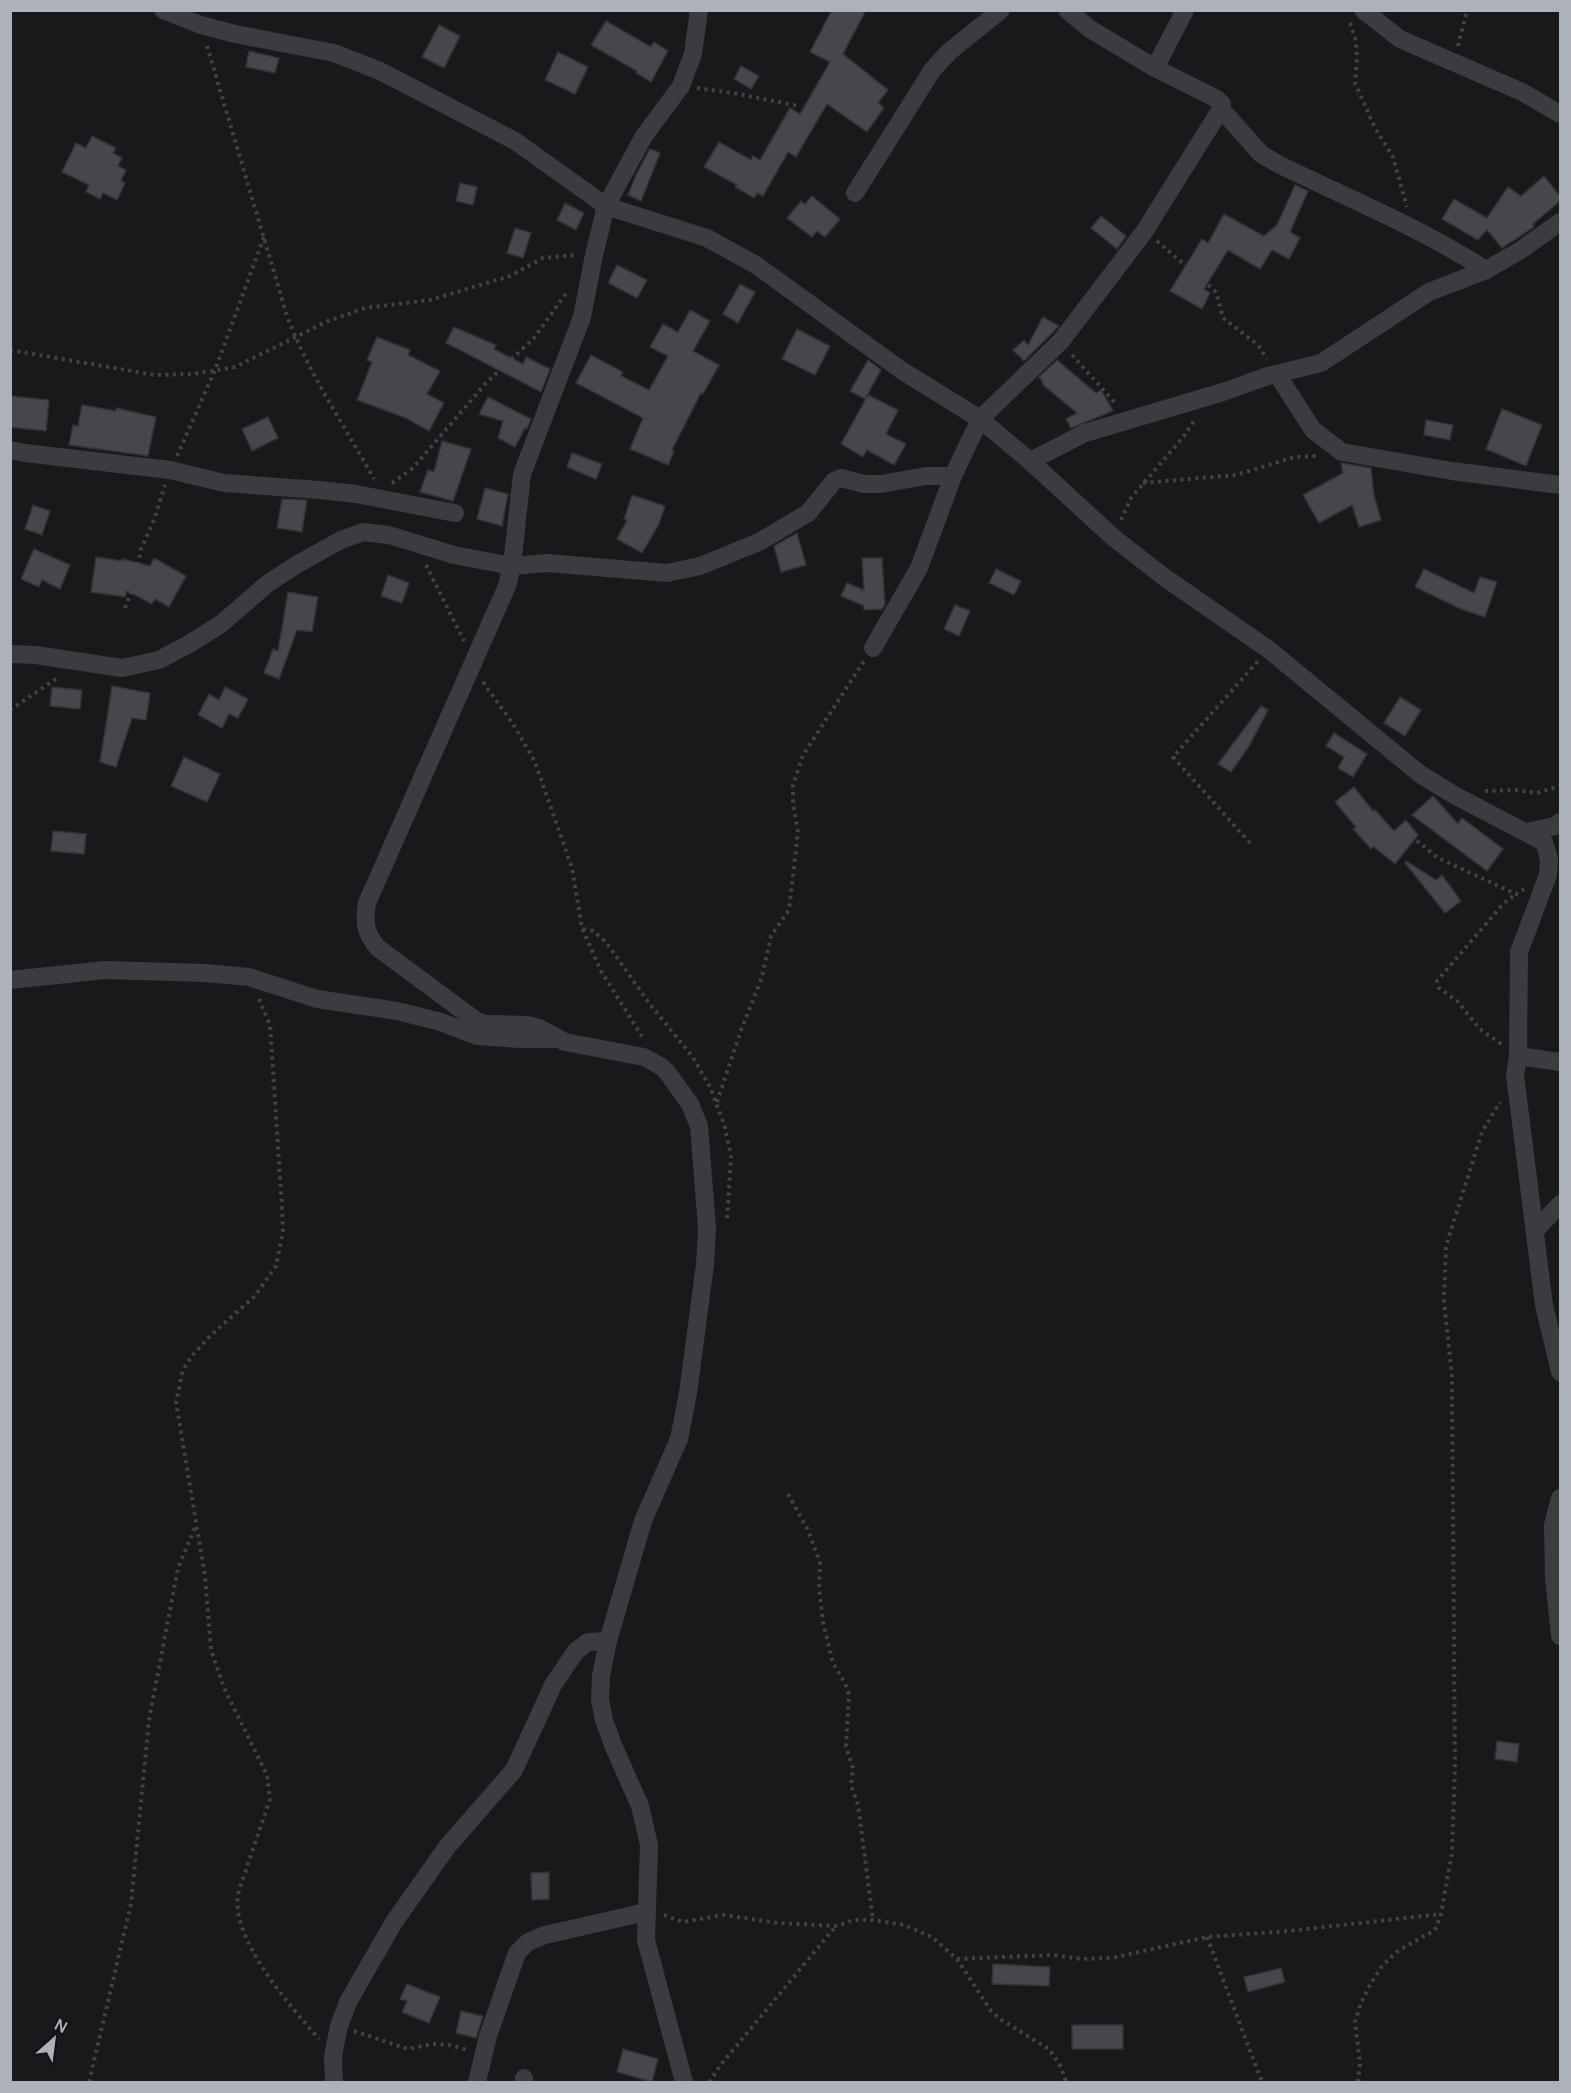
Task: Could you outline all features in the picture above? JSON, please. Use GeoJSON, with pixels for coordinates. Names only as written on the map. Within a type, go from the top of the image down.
{"type":"FeatureCollection","features":[{"type":"Feature","properties":{"kind":"street"},"geometry":{"type":"LineString","coordinates":[[163,10],[201,25],[334,53],[380,71],[515,141],[606,206],[707,238],[756,265],[901,369],[980,419],[1114,538],[1164,577],[1268,649],[1420,774],[1454,795],[1552,844],[1548,859],[1548,875],[1519,952],[1518,1056],[1515,1075],[1544,1305],[1560,1372]]}},
{"type":"Feature","properties":{"kind":"street"},"geometry":{"type":"LineString","coordinates":[[684,2082],[646,1940],[650,1845],[640,1806],[613,1745],[600,1700],[601,1676],[608,1641],[643,1521],[679,1439],[688,1394],[705,1265],[707,1218],[699,1126],[690,1104],[662,1066],[644,1057],[565,1042],[539,1028],[527,1025],[485,1024],[471,1018],[378,948],[370,940],[366,931],[367,903],[507,586],[512,567],[522,474],[582,318],[606,206],[645,136],[681,86],[693,54],[699,10]]}},
{"type":"Feature","properties":{"kind":"street"},"geometry":{"type":"LineString","coordinates":[[855,193],[933,69],[950,51],[1001,10]]}},
{"type":"Feature","properties":{"kind":"street"},"geometry":{"type":"LineString","coordinates":[[873,648],[919,568],[953,476],[980,419],[1061,341],[1144,232],[1221,110],[1222,104],[1218,99],[1155,68],[1090,29],[1067,10]]}},
{"type":"Feature","properties":{"kind":"street"},"geometry":{"type":"LineString","coordinates":[[1155,68],[1185,10]]}},
{"type":"Feature","properties":{"kind":"street"},"geometry":{"type":"LineString","coordinates":[[1356,13],[1400,39],[1522,92],[1560,114]]}},
{"type":"Feature","properties":{"kind":"street"},"geometry":{"type":"LineString","coordinates":[[1221,110],[1261,154],[1412,226],[1486,270]]}},
{"type":"Feature","properties":{"kind":"street"},"geometry":{"type":"LineString","coordinates":[[1030,461],[1085,433],[1277,374],[1321,363],[1429,292],[1486,270],[1521,250],[1560,222]]}},
{"type":"Feature","properties":{"kind":"street"},"geometry":{"type":"LineString","coordinates":[[1277,374],[1313,429],[1342,452],[1452,471],[1560,485]]}},
{"type":"Feature","properties":{"kind":"street"},"geometry":{"type":"LineString","coordinates":[[10,450],[170,470],[224,483],[382,495],[455,513]]}},
{"type":"Feature","properties":{"kind":"street"},"geometry":{"type":"LineString","coordinates":[[10,654],[36,655],[122,668],[159,660],[221,624],[267,584],[296,565],[341,540],[363,532],[389,535],[454,555],[512,567],[547,563],[668,573],[700,566],[759,542],[808,513],[834,481],[841,478],[881,484],[926,476],[953,476]]}},
{"type":"Feature","properties":{"kind":"street"},"geometry":{"type":"LineString","coordinates":[[1526,832],[1555,826],[1560,822]]}},
{"type":"Feature","properties":{"kind":"street"},"geometry":{"type":"LineString","coordinates":[[10,980],[105,970],[249,977],[317,999],[397,1011],[441,1022],[477,1036],[520,1039],[558,1038]]}},
{"type":"Feature","properties":{"kind":"street"},"geometry":{"type":"LineString","coordinates":[[1518,1056],[1560,1062]]}},
{"type":"Feature","properties":{"kind":"street"},"geometry":{"type":"LineString","coordinates":[[1535,1231],[1560,1204]]}},
{"type":"Feature","properties":{"kind":"street"},"geometry":{"type":"LineString","coordinates":[[1560,1498],[1554,1578],[1560,1636]]}},
{"type":"Feature","properties":{"kind":"street"},"geometry":{"type":"LineString","coordinates":[[334,2082],[333,2056],[339,2026],[348,2002],[394,1922],[447,1847],[514,1770],[553,1685],[576,1651],[588,1642],[608,1641]]}},
{"type":"Feature","properties":{"kind":"street"},"geometry":{"type":"LineString","coordinates":[[477,2082],[483,2054],[517,1953],[528,1942],[545,1935],[646,1912]]}},
{"type":"Feature","properties":{"kind":"path"},"geometry":{"type":"LineString","coordinates":[[1454,62],[1467,10]]}},
{"type":"Feature","properties":{"kind":"path"},"geometry":{"type":"LineString","coordinates":[[1356,13],[1357,59],[1354,83],[1375,128],[1393,157],[1412,226]]}},
{"type":"Feature","properties":{"kind":"path"},"geometry":{"type":"LineString","coordinates":[[201,25],[295,337],[322,392],[382,495],[413,468],[486,383],[534,338],[573,283],[593,262]]}},
{"type":"Feature","properties":{"kind":"path"},"geometry":{"type":"LineString","coordinates":[[681,86],[799,106]]}},
{"type":"Feature","properties":{"kind":"path"},"geometry":{"type":"LineString","coordinates":[[1144,232],[1216,292],[1223,318],[1258,345],[1277,374]]}},
{"type":"Feature","properties":{"kind":"path"},"geometry":{"type":"LineString","coordinates":[[125,608],[135,582],[141,549],[154,520],[170,470],[215,370],[264,236]]}},
{"type":"Feature","properties":{"kind":"path"},"geometry":{"type":"LineString","coordinates":[[10,350],[155,375],[193,374],[235,367],[266,354],[328,321],[365,308],[430,300],[463,292],[510,276],[543,258],[557,256],[593,262]]}},
{"type":"Feature","properties":{"kind":"path"},"geometry":{"type":"LineString","coordinates":[[1061,341],[1129,419]]}},
{"type":"Feature","properties":{"kind":"path"},"geometry":{"type":"LineString","coordinates":[[1114,538],[1131,498],[1184,436],[1199,413]]}},
{"type":"Feature","properties":{"kind":"path"},"geometry":{"type":"LineString","coordinates":[[1143,483],[1236,475],[1295,456],[1342,452]]}},
{"type":"Feature","properties":{"kind":"path"},"geometry":{"type":"LineString","coordinates":[[414,542],[462,636],[472,666],[513,724],[535,762],[572,867],[582,928],[601,971],[662,1066]]}},
{"type":"Feature","properties":{"kind":"path"},"geometry":{"type":"LineString","coordinates":[[717,1102],[762,977],[771,936],[789,910],[798,832],[793,804],[793,785],[803,755],[873,648]]}},
{"type":"Feature","properties":{"kind":"path"},"geometry":{"type":"LineString","coordinates":[[1250,843],[1173,758],[1268,649]]}},
{"type":"Feature","properties":{"kind":"path"},"geometry":{"type":"LineString","coordinates":[[10,710],[82,661]]}},
{"type":"Feature","properties":{"kind":"path"},"geometry":{"type":"LineString","coordinates":[[1483,791],[1516,790],[1537,793],[1560,786]]}},
{"type":"Feature","properties":{"kind":"path"},"geometry":{"type":"LineString","coordinates":[[1411,836],[1438,858],[1516,894]]}},
{"type":"Feature","properties":{"kind":"path"},"geometry":{"type":"LineString","coordinates":[[1518,1056],[1480,1029],[1457,1001],[1439,988],[1437,981],[1504,903],[1548,875]]}},
{"type":"Feature","properties":{"kind":"path"},"geometry":{"type":"LineString","coordinates":[[249,977],[270,1025],[283,1231],[276,1266],[269,1278],[255,1296],[210,1336],[192,1356],[181,1378],[176,1402],[205,1576],[211,1650],[216,1670],[267,1775],[270,1788],[270,1799],[238,1894],[238,1912],[243,1928],[264,1970],[280,1995],[333,2056]]}},
{"type":"Feature","properties":{"kind":"path"},"geometry":{"type":"LineString","coordinates":[[1358,2082],[1360,2063],[1356,2022],[1361,2003],[1382,1966],[1399,1950],[1435,1930],[1441,1914],[1452,1853],[1455,1769],[1452,1377],[1444,1301],[1446,1246],[1482,1132],[1515,1075]]}},
{"type":"Feature","properties":{"kind":"path"},"geometry":{"type":"LineString","coordinates":[[788,1494],[807,1530],[820,1563],[819,1588],[823,1622],[833,1663],[849,1695],[846,1746],[853,1769],[851,1785],[858,1805],[873,1920]]}},
{"type":"Feature","properties":{"kind":"path"},"geometry":{"type":"LineString","coordinates":[[89,2082],[131,1904],[149,1720],[178,1568],[196,1524]]}},
{"type":"Feature","properties":{"kind":"path"},"geometry":{"type":"LineString","coordinates":[[646,1912],[658,1913],[683,1922],[724,1915],[778,1923],[836,1926],[854,1920],[873,1920],[904,1925],[932,1937],[957,1959],[991,2011],[1049,2049],[1061,2067],[1066,2082]]}},
{"type":"Feature","properties":{"kind":"path"},"geometry":{"type":"LineString","coordinates":[[957,1959],[1052,1955],[1082,1959],[1112,1958],[1207,1937],[1289,1931],[1441,1914]]}},
{"type":"Feature","properties":{"kind":"path"},"geometry":{"type":"LineString","coordinates":[[709,2082],[836,1926]]}},
{"type":"Feature","properties":{"kind":"path"},"geometry":{"type":"LineString","coordinates":[[1207,1937],[1262,2082]]}},
{"type":"Feature","properties":{"kind":"path"},"geometry":{"type":"LineString","coordinates":[[339,2026],[408,2049],[432,2044],[449,2045],[483,2054]]}},
{"type":"Feature","properties":{"kind":"building"},"geometry":{"type":"Polygon","coordinates":[[[832,10],[866,10],[843,54],[888,90],[878,103],[884,108],[867,132],[827,104],[796,157],[788,152],[763,196],[757,193],[754,198],[735,187],[737,185],[704,167],[719,142],[751,160],[753,156],[760,160],[790,108],[800,114],[830,62],[810,52],[832,10]]]}},
{"type":"Feature","properties":{"kind":"building"},"geometry":{"type":"Polygon","coordinates":[[[606,21],[651,47],[654,42],[668,51],[651,82],[636,73],[637,71],[591,45],[606,21]]]}},
{"type":"Feature","properties":{"kind":"building"},"geometry":{"type":"Polygon","coordinates":[[[439,25],[460,36],[444,68],[422,57],[439,25]]]}},
{"type":"Feature","properties":{"kind":"building"},"geometry":{"type":"Polygon","coordinates":[[[249,51],[279,58],[275,73],[246,67],[249,51]]]}},
{"type":"Feature","properties":{"kind":"building"},"geometry":{"type":"Polygon","coordinates":[[[558,52],[588,67],[575,94],[545,80],[558,52]]]}},
{"type":"Feature","properties":{"kind":"building"},"geometry":{"type":"Polygon","coordinates":[[[741,66],[759,76],[751,89],[734,79],[741,66]]]}},
{"type":"Feature","properties":{"kind":"building"},"geometry":{"type":"Polygon","coordinates":[[[92,136],[116,148],[113,153],[122,158],[118,166],[126,170],[121,181],[125,183],[117,200],[103,193],[100,199],[86,192],[89,185],[62,172],[76,143],[86,148],[92,136]]]}},
{"type":"Feature","properties":{"kind":"building"},"geometry":{"type":"Polygon","coordinates":[[[650,149],[660,153],[641,201],[628,195],[650,149]]]}},
{"type":"Feature","properties":{"kind":"building"},"geometry":{"type":"Polygon","coordinates":[[[1544,176],[1560,196],[1560,201],[1533,224],[1534,227],[1502,248],[1487,230],[1478,240],[1442,219],[1454,199],[1487,218],[1508,187],[1521,196],[1544,176]]]}},
{"type":"Feature","properties":{"kind":"building"},"geometry":{"type":"Polygon","coordinates":[[[460,183],[477,187],[473,205],[456,201],[460,183]]]}},
{"type":"Feature","properties":{"kind":"building"},"geometry":{"type":"Polygon","coordinates":[[[1295,185],[1308,191],[1290,232],[1300,238],[1289,259],[1272,250],[1260,269],[1228,250],[1204,289],[1210,293],[1202,309],[1170,291],[1202,239],[1208,243],[1224,214],[1264,236],[1277,225],[1295,185]]]}},
{"type":"Feature","properties":{"kind":"building"},"geometry":{"type":"Polygon","coordinates":[[[812,196],[840,219],[825,237],[817,231],[812,237],[787,218],[801,201],[805,204],[812,196]]]}},
{"type":"Feature","properties":{"kind":"building"},"geometry":{"type":"Polygon","coordinates":[[[565,203],[584,213],[576,230],[557,220],[565,203]]]}},
{"type":"Feature","properties":{"kind":"building"},"geometry":{"type":"Polygon","coordinates":[[[1101,216],[1126,236],[1117,249],[1091,228],[1101,216]]]}},
{"type":"Feature","properties":{"kind":"building"},"geometry":{"type":"Polygon","coordinates":[[[515,228],[531,233],[523,258],[507,253],[515,228]]]}},
{"type":"Feature","properties":{"kind":"building"},"geometry":{"type":"Polygon","coordinates":[[[617,265],[647,280],[637,298],[608,283],[617,265]]]}},
{"type":"Feature","properties":{"kind":"building"},"geometry":{"type":"Polygon","coordinates":[[[740,284],[755,292],[738,323],[723,314],[740,284]]]}},
{"type":"Feature","properties":{"kind":"building"},"geometry":{"type":"Polygon","coordinates":[[[690,310],[710,321],[693,351],[719,365],[703,394],[701,393],[672,450],[674,451],[668,465],[630,449],[643,418],[576,383],[591,355],[623,372],[621,376],[649,390],[668,356],[650,347],[663,324],[678,332],[690,310]]]}},
{"type":"Feature","properties":{"kind":"building"},"geometry":{"type":"Polygon","coordinates":[[[1043,317],[1059,326],[1024,361],[1013,350],[1024,340],[1028,345],[1043,317]]]}},
{"type":"Feature","properties":{"kind":"building"},"geometry":{"type":"Polygon","coordinates":[[[454,327],[496,345],[494,349],[523,364],[526,357],[550,369],[541,392],[446,343],[454,327]]]}},
{"type":"Feature","properties":{"kind":"building"},"geometry":{"type":"Polygon","coordinates":[[[797,329],[830,346],[815,375],[782,359],[797,329]]]}},
{"type":"Feature","properties":{"kind":"building"},"geometry":{"type":"Polygon","coordinates":[[[377,337],[410,350],[408,355],[440,371],[427,394],[444,403],[429,431],[406,418],[357,400],[372,362],[367,360],[377,337]]]}},
{"type":"Feature","properties":{"kind":"building"},"geometry":{"type":"Polygon","coordinates":[[[868,360],[881,370],[865,399],[850,391],[868,360]]]}},
{"type":"Feature","properties":{"kind":"building"},"geometry":{"type":"Polygon","coordinates":[[[1057,360],[1096,393],[1101,390],[1113,411],[1071,428],[1066,419],[1077,413],[1042,384],[1039,377],[1057,360]]]}},
{"type":"Feature","properties":{"kind":"building"},"geometry":{"type":"Polygon","coordinates":[[[868,395],[898,410],[886,434],[906,444],[894,465],[867,450],[863,457],[841,444],[868,395]]]}},
{"type":"Feature","properties":{"kind":"building"},"geometry":{"type":"Polygon","coordinates":[[[10,396],[49,400],[46,431],[10,427],[10,396]]]}},
{"type":"Feature","properties":{"kind":"building"},"geometry":{"type":"Polygon","coordinates":[[[488,397],[531,419],[515,447],[498,438],[503,421],[479,414],[488,397]]]}},
{"type":"Feature","properties":{"kind":"building"},"geometry":{"type":"Polygon","coordinates":[[[82,405],[116,411],[116,408],[156,417],[148,456],[69,445],[73,425],[78,426],[82,405]]]}},
{"type":"Feature","properties":{"kind":"building"},"geometry":{"type":"Polygon","coordinates":[[[1502,409],[1542,425],[1526,466],[1486,449],[1502,409]]]}},
{"type":"Feature","properties":{"kind":"building"},"geometry":{"type":"Polygon","coordinates":[[[268,417],[278,438],[252,451],[242,429],[268,417]]]}},
{"type":"Feature","properties":{"kind":"building"},"geometry":{"type":"Polygon","coordinates":[[[1426,420],[1453,425],[1450,440],[1424,435],[1426,420]]]}},
{"type":"Feature","properties":{"kind":"building"},"geometry":{"type":"Polygon","coordinates":[[[442,441],[471,449],[453,501],[420,492],[428,470],[434,472],[442,441]]]}},
{"type":"Feature","properties":{"kind":"building"},"geometry":{"type":"Polygon","coordinates":[[[572,453],[602,464],[596,479],[567,467],[572,453]]]}},
{"type":"Feature","properties":{"kind":"building"},"geometry":{"type":"Polygon","coordinates":[[[1341,463],[1371,468],[1374,495],[1381,520],[1359,527],[1352,505],[1319,523],[1303,495],[1343,473],[1341,463]]]}},
{"type":"Feature","properties":{"kind":"building"},"geometry":{"type":"Polygon","coordinates":[[[485,488],[508,494],[502,526],[477,519],[485,488]]]}},
{"type":"Feature","properties":{"kind":"building"},"geometry":{"type":"Polygon","coordinates":[[[632,495],[665,506],[659,524],[642,553],[617,539],[627,520],[624,519],[632,495]]]}},
{"type":"Feature","properties":{"kind":"building"},"geometry":{"type":"Polygon","coordinates":[[[282,499],[307,500],[302,532],[277,528],[282,499]]]}},
{"type":"Feature","properties":{"kind":"building"},"geometry":{"type":"Polygon","coordinates":[[[33,505],[50,511],[42,535],[25,529],[33,505]]]}},
{"type":"Feature","properties":{"kind":"building"},"geometry":{"type":"Polygon","coordinates":[[[797,533],[806,565],[781,572],[774,546],[797,533]]]}},
{"type":"Feature","properties":{"kind":"building"},"geometry":{"type":"Polygon","coordinates":[[[34,549],[70,565],[60,589],[42,580],[39,587],[21,579],[34,549]]]}},
{"type":"Feature","properties":{"kind":"building"},"geometry":{"type":"Polygon","coordinates":[[[96,557],[122,561],[122,559],[150,566],[154,558],[186,576],[169,607],[155,599],[152,604],[127,591],[125,597],[91,592],[96,557]]]}},
{"type":"Feature","properties":{"kind":"building"},"geometry":{"type":"Polygon","coordinates":[[[862,558],[882,558],[885,605],[882,609],[864,610],[864,606],[841,596],[847,583],[864,590],[862,558]]]}},
{"type":"Feature","properties":{"kind":"building"},"geometry":{"type":"Polygon","coordinates":[[[996,569],[1021,581],[1014,595],[989,583],[996,569]]]}},
{"type":"Feature","properties":{"kind":"building"},"geometry":{"type":"Polygon","coordinates":[[[1424,569],[1474,593],[1480,577],[1497,582],[1485,617],[1461,609],[1415,587],[1424,569]]]}},
{"type":"Feature","properties":{"kind":"building"},"geometry":{"type":"Polygon","coordinates":[[[388,575],[409,583],[402,603],[381,596],[388,575]]]}},
{"type":"Feature","properties":{"kind":"building"},"geometry":{"type":"Polygon","coordinates":[[[288,592],[318,597],[312,632],[297,630],[279,679],[264,673],[273,649],[278,651],[288,592]]]}},
{"type":"Feature","properties":{"kind":"building"},"geometry":{"type":"Polygon","coordinates":[[[955,605],[970,611],[959,636],[944,629],[955,605]]]}},
{"type":"Feature","properties":{"kind":"building"},"geometry":{"type":"Polygon","coordinates":[[[112,686],[150,693],[146,720],[132,718],[116,767],[100,762],[112,686]]]}},
{"type":"Feature","properties":{"kind":"building"},"geometry":{"type":"Polygon","coordinates":[[[52,687],[82,690],[80,709],[50,706],[52,687]]]}},
{"type":"Feature","properties":{"kind":"building"},"geometry":{"type":"Polygon","coordinates":[[[225,687],[248,699],[238,718],[229,714],[222,728],[198,715],[209,694],[219,700],[225,687]]]}},
{"type":"Feature","properties":{"kind":"building"},"geometry":{"type":"Polygon","coordinates":[[[1400,697],[1421,710],[1405,736],[1384,723],[1400,697]]]}},
{"type":"Feature","properties":{"kind":"building"},"geometry":{"type":"Polygon","coordinates":[[[1261,706],[1268,710],[1249,746],[1231,772],[1218,764],[1261,706]]]}},
{"type":"Feature","properties":{"kind":"building"},"geometry":{"type":"Polygon","coordinates":[[[1334,733],[1367,754],[1353,777],[1338,768],[1344,757],[1326,746],[1334,733]]]}},
{"type":"Feature","properties":{"kind":"building"},"geometry":{"type":"Polygon","coordinates":[[[184,757],[220,774],[207,802],[171,786],[184,757]]]}},
{"type":"Feature","properties":{"kind":"building"},"geometry":{"type":"Polygon","coordinates":[[[1354,787],[1373,811],[1375,810],[1394,831],[1406,820],[1418,835],[1395,864],[1374,847],[1371,849],[1353,829],[1356,827],[1335,802],[1354,787]]]}},
{"type":"Feature","properties":{"kind":"building"},"geometry":{"type":"Polygon","coordinates":[[[1433,796],[1458,824],[1462,818],[1503,849],[1487,871],[1412,815],[1433,796]]]}},
{"type":"Feature","properties":{"kind":"building"},"geometry":{"type":"Polygon","coordinates":[[[53,831],[86,834],[84,854],[51,851],[53,831]]]}},
{"type":"Feature","properties":{"kind":"building"},"geometry":{"type":"Polygon","coordinates":[[[1406,861],[1436,880],[1442,875],[1461,901],[1445,913],[1405,863],[1406,861]]]}},
{"type":"Feature","properties":{"kind":"building"},"geometry":{"type":"Polygon","coordinates":[[[1497,1741],[1519,1744],[1517,1762],[1495,1759],[1497,1741]]]}},
{"type":"Feature","properties":{"kind":"building"},"geometry":{"type":"Polygon","coordinates":[[[549,1872],[549,1899],[532,1900],[531,1873],[549,1872]]]}},
{"type":"Feature","properties":{"kind":"building"},"geometry":{"type":"Polygon","coordinates":[[[993,1964],[1050,1967],[1049,1986],[992,1984],[993,1964]]]}},
{"type":"Feature","properties":{"kind":"building"},"geometry":{"type":"Polygon","coordinates":[[[1281,1968],[1285,1982],[1248,1992],[1244,1977],[1281,1968]]]}},
{"type":"Feature","properties":{"kind":"building"},"geometry":{"type":"Polygon","coordinates":[[[407,1984],[440,1997],[429,2023],[402,2012],[407,2001],[400,1999],[407,1984]]]}},
{"type":"Feature","properties":{"kind":"building"},"geometry":{"type":"Polygon","coordinates":[[[461,2011],[483,2016],[476,2038],[456,2033],[461,2011]]]}},
{"type":"Feature","properties":{"kind":"building"},"geometry":{"type":"Polygon","coordinates":[[[1072,2025],[1123,2025],[1123,2049],[1072,2049],[1072,2025]]]}},
{"type":"Feature","properties":{"kind":"building"},"geometry":{"type":"Polygon","coordinates":[[[623,2049],[658,2059],[652,2082],[617,2072],[623,2049]]]}}]}
